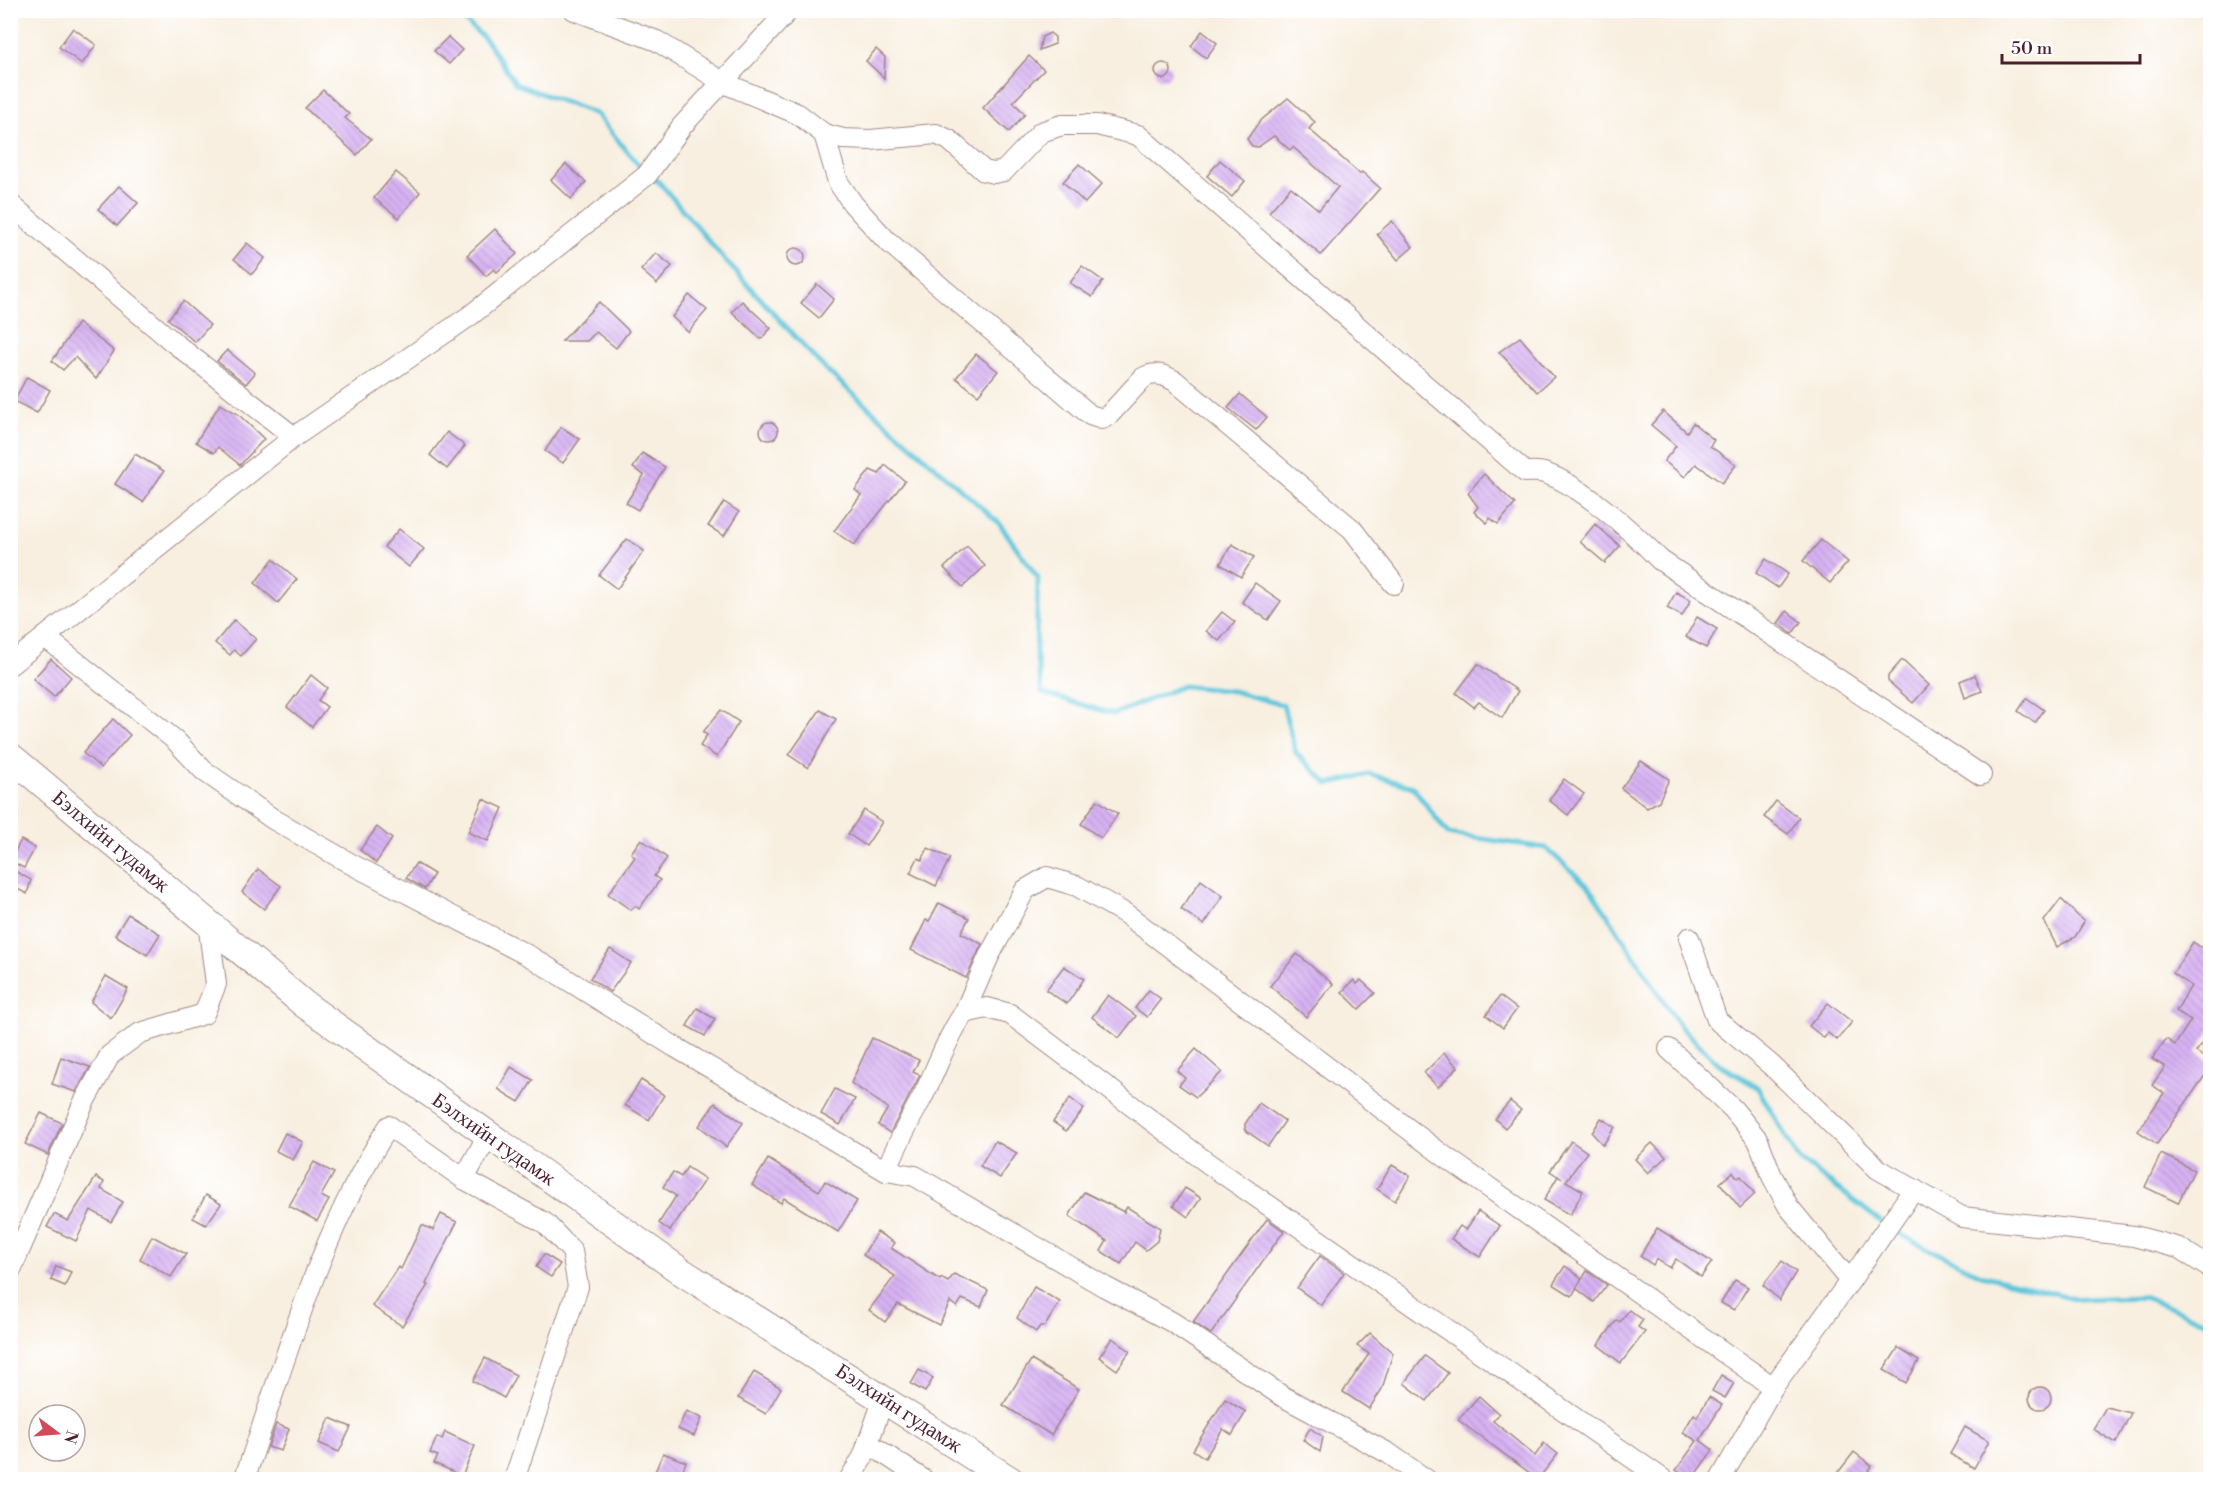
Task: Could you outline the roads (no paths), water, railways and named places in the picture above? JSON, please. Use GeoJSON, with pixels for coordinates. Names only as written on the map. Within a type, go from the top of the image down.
{"type":"FeatureCollection","features":[{"type":"Feature","properties":{"kind":"main road","name":"Бэлхийн гудамж"},"geometry":{"type":"LineString","coordinates":[[10,756],[304,1004],[682,1272],[1010,1479]]}},
{"type":"Feature","properties":{"kind":"street"},"geometry":{"type":"LineString","coordinates":[[574,10],[657,42],[724,83],[798,114],[824,134],[843,139],[870,140],[936,134],[949,140],[984,171],[994,173],[1004,171],[1041,132],[1062,125],[1097,125],[1137,135],[1525,472],[1542,472],[1570,487],[1636,535],[1660,561],[1982,775]]}},
{"type":"Feature","properties":{"kind":"street"},"geometry":{"type":"LineString","coordinates":[[10,665],[294,437],[471,315],[647,175],[682,126],[789,10]]}},
{"type":"Feature","properties":{"kind":"street"},"geometry":{"type":"LineString","coordinates":[[824,134],[838,182],[853,204],[885,239],[1090,415],[1102,419],[1109,416],[1143,378],[1149,375],[1164,375],[1175,381],[1352,529],[1394,584]]}},
{"type":"Feature","properties":{"kind":"street"},"geometry":{"type":"LineString","coordinates":[[10,204],[172,342],[294,437]]}},
{"type":"Feature","properties":{"kind":"street"},"geometry":{"type":"LineString","coordinates":[[45,637],[175,740],[204,771],[273,819],[363,870],[531,957],[675,1047],[886,1171],[915,1176],[1067,1266],[1172,1322],[1282,1396],[1388,1453],[1427,1479]]}},
{"type":"Feature","properties":{"kind":"street"},"geometry":{"type":"LineString","coordinates":[[886,1171],[902,1130],[923,1095],[952,1029],[964,1013],[988,956],[1025,890],[1047,877],[1077,886],[1126,914],[1444,1156],[1773,1387]]}},
{"type":"Feature","properties":{"kind":"street"},"geometry":{"type":"LineString","coordinates":[[10,1272],[84,1102],[110,1055],[140,1033],[204,1014],[216,984],[208,922]]}},
{"type":"Feature","properties":{"kind":"street"},"geometry":{"type":"LineString","coordinates":[[1689,938],[1717,1020],[1772,1065],[1878,1169],[1962,1217],[2134,1236],[2179,1248],[2211,1268]]}},
{"type":"Feature","properties":{"kind":"street"},"geometry":{"type":"LineString","coordinates":[[964,1013],[987,1008],[1010,1014],[1209,1164],[1664,1479]]}},
{"type":"Feature","properties":{"kind":"street"},"geometry":{"type":"LineString","coordinates":[[1669,1049],[1733,1109],[1758,1140],[1772,1176],[1788,1206],[1851,1281]]}},
{"type":"Feature","properties":{"kind":"street"},"geometry":{"type":"LineString","coordinates":[[244,1479],[309,1286],[349,1199],[389,1126],[464,1179],[545,1223],[572,1251],[578,1287],[514,1479]]}},
{"type":"Feature","properties":{"kind":"street"},"geometry":{"type":"LineString","coordinates":[[464,1179],[488,1135]]}},
{"type":"Feature","properties":{"kind":"street"},"geometry":{"type":"LineString","coordinates":[[1720,1479],[1773,1387],[1851,1281],[1914,1189]]}},
{"type":"Feature","properties":{"kind":"street"},"geometry":{"type":"LineString","coordinates":[[849,1479],[868,1443],[884,1398]]}},
{"type":"Feature","properties":{"kind":"street"},"geometry":{"type":"LineString","coordinates":[[868,1443],[924,1479]]}},
{"type":"Feature","properties":{"kind":"waterway"},"geometry":{"type":"LineString","coordinates":[[453,10],[485,39],[516,84],[596,114],[647,175],[659,182],[723,258],[825,369],[999,523],[1038,578],[1036,652],[1042,693],[1114,714],[1183,686],[1233,691],[1283,705],[1296,753],[1328,784],[1369,774],[1413,787],[1448,834],[1546,848],[1590,888],[1679,1025],[1719,1064],[1757,1087],[1799,1159],[1884,1224]]}},
{"type":"Feature","properties":{"kind":"waterway"},"geometry":{"type":"LineString","coordinates":[[1891,1230],[1981,1275],[2078,1299],[2143,1297],[2210,1323]]}}]}
